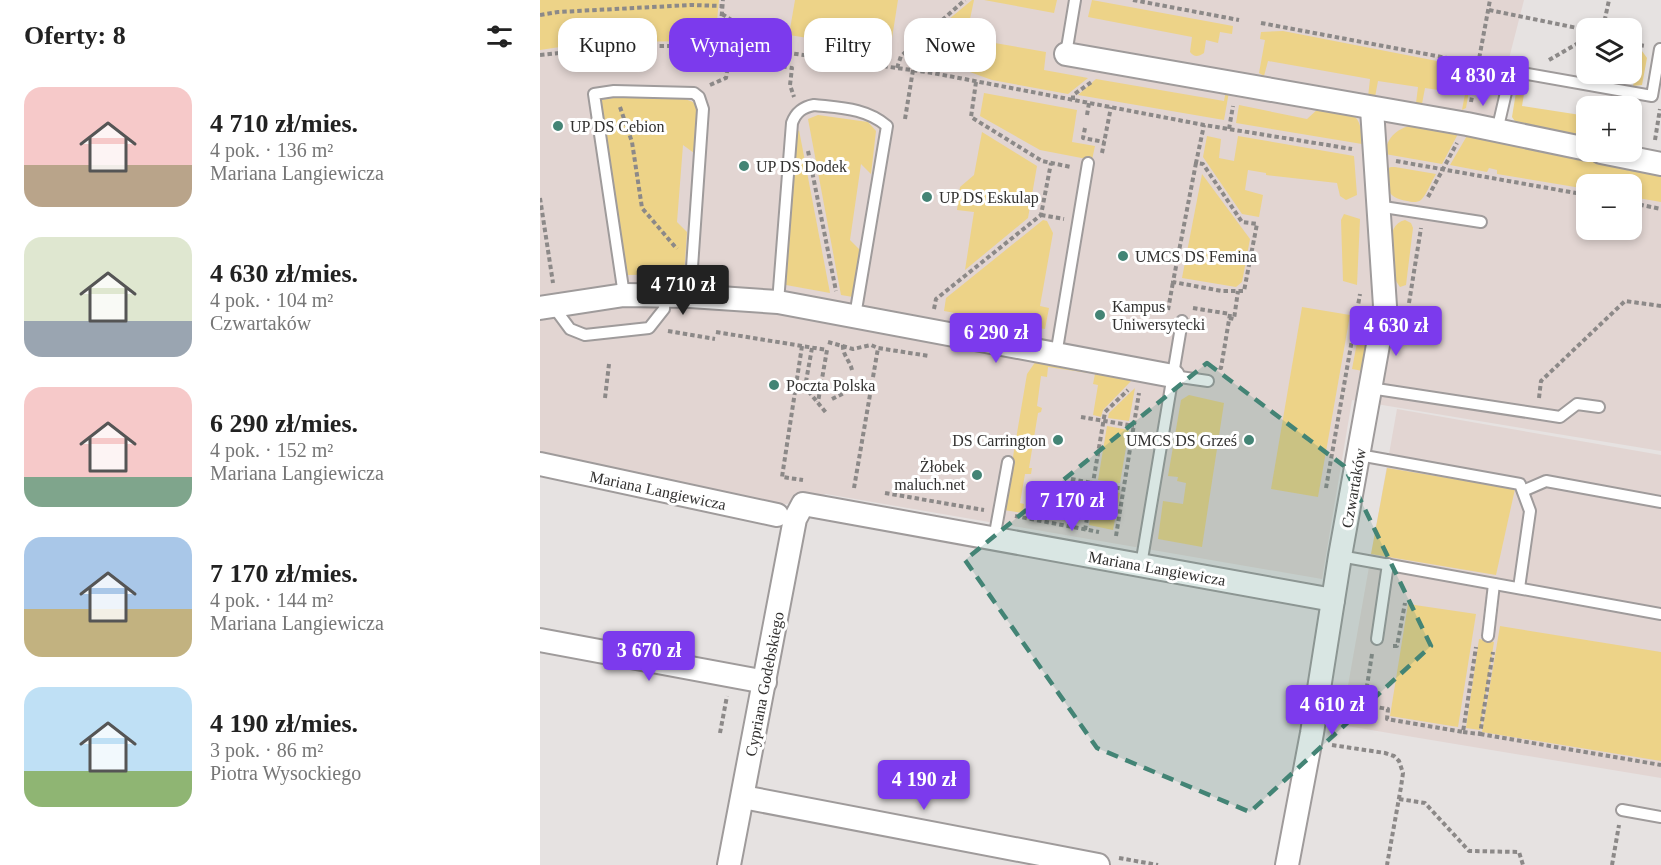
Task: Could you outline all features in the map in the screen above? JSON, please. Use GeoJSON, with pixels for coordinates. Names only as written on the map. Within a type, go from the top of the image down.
{"type":"FeatureCollection","features":[{"type":"Feature","properties":{"kind":"street"},"geometry":{"type":"LineString","coordinates":[[1066,54],[1576,147]]}},
{"type":"Feature","properties":{"kind":"street","name":"Czwartaków"},"geometry":{"type":"LineString","coordinates":[[1287,865],[1312,733],[1340,556],[1385,306],[1372,109]]}},
{"type":"Feature","properties":{"kind":"street"},"geometry":{"type":"LineString","coordinates":[[549,301],[624,295],[664,295],[857,309],[930,330],[1056,355],[1175,368]]}},
{"type":"Feature","properties":{"kind":"street","name":"Mariana Langiewicza"},"geometry":{"type":"LineString","coordinates":[[540,464],[777,515]]}},
{"type":"Feature","properties":{"kind":"street","name":"Mariana Langiewicza"},"geometry":{"type":"LineString","coordinates":[[803,504],[1333,600]]}},
{"type":"Feature","properties":{"kind":"street","name":"Cypriana Godebskiego"},"geometry":{"type":"LineString","coordinates":[[729,865],[795,519],[803,504]]}},
{"type":"Feature","properties":{"kind":"street"},"geometry":{"type":"LineString","coordinates":[[540,640],[765,682]]}},
{"type":"Feature","properties":{"kind":"street"},"geometry":{"type":"LineString","coordinates":[[743,797],[1098,865]]}},
{"type":"Feature","properties":{"kind":"lane"},"geometry":{"type":"LineString","coordinates":[[1066,54],[1075,0]]}},
{"type":"Feature","properties":{"kind":"lane"},"geometry":{"type":"LineString","coordinates":[[1497,131],[1511,71],[1652,96],[1660,49]]}},
{"type":"Feature","properties":{"kind":"lane"},"geometry":{"type":"LineString","coordinates":[[624,295],[594,94],[614,91],[694,93],[702,102],[690,296]]}},
{"type":"Feature","properties":{"kind":"lane"},"geometry":{"type":"LineString","coordinates":[[778,302],[792,123],[799,111],[814,105],[864,112],[877,117],[887,126],[857,309]]}},
{"type":"Feature","properties":{"kind":"lane"},"geometry":{"type":"LineString","coordinates":[[1056,355],[1088,166]]}},
{"type":"Feature","properties":{"kind":"lane"},"geometry":{"type":"LineString","coordinates":[[1377,206],[1481,222]]}},
{"type":"Feature","properties":{"kind":"lane"},"geometry":{"type":"LineString","coordinates":[[549,301],[570,329],[585,334],[649,328],[664,309],[664,295]]}},
{"type":"Feature","properties":{"kind":"lane"},"geometry":{"type":"LineString","coordinates":[[1141,565],[1182,321]]}},
{"type":"Feature","properties":{"kind":"lane"},"geometry":{"type":"LineString","coordinates":[[1175,368],[1208,381]]}},
{"type":"Feature","properties":{"kind":"lane"},"geometry":{"type":"LineString","coordinates":[[1370,388],[1560,417],[1577,404],[1599,407]]}},
{"type":"Feature","properties":{"kind":"lane"},"geometry":{"type":"LineString","coordinates":[[1359,455],[1520,484],[1530,511],[1519,588]]}},
{"type":"Feature","properties":{"kind":"lane"},"geometry":{"type":"LineString","coordinates":[[994,539],[1008,462]]}},
{"type":"Feature","properties":{"kind":"lane"},"geometry":{"type":"LineString","coordinates":[[1523,491],[1546,481],[1661,502]]}},
{"type":"Feature","properties":{"kind":"lane"},"geometry":{"type":"LineString","coordinates":[[1340,556],[1661,614]]}},
{"type":"Feature","properties":{"kind":"lane"},"geometry":{"type":"LineString","coordinates":[[1377,639],[1388,564]]}},
{"type":"Feature","properties":{"kind":"lane"},"geometry":{"type":"LineString","coordinates":[[1488,636],[1494,584]]}},
{"type":"Feature","properties":{"kind":"lane"},"geometry":{"type":"LineString","coordinates":[[1622,810],[1661,817]]}},
{"type":"Feature","properties":{"kind":"path"},"geometry":{"type":"LineString","coordinates":[[722,18],[723,0]]}},
{"type":"Feature","properties":{"kind":"path"},"geometry":{"type":"LineString","coordinates":[[897,69],[901,56],[965,0]]}},
{"type":"Feature","properties":{"kind":"path"},"geometry":{"type":"LineString","coordinates":[[1134,0],[1239,20]]}},
{"type":"Feature","properties":{"kind":"path"},"geometry":{"type":"LineString","coordinates":[[1604,18],[1609,0]]}},
{"type":"Feature","properties":{"kind":"path"},"geometry":{"type":"LineString","coordinates":[[540,15],[680,5],[722,6]]}},
{"type":"Feature","properties":{"kind":"path"},"geometry":{"type":"LineString","coordinates":[[1489,9],[1576,28]]}},
{"type":"Feature","properties":{"kind":"path"},"geometry":{"type":"LineString","coordinates":[[722,14],[728,18]]}},
{"type":"Feature","properties":{"kind":"path"},"geometry":{"type":"LineString","coordinates":[[1262,23],[1479,63]]}},
{"type":"Feature","properties":{"kind":"path"},"geometry":{"type":"LineString","coordinates":[[1511,71],[1543,64],[1576,44]]}},
{"type":"Feature","properties":{"kind":"path"},"geometry":{"type":"LineString","coordinates":[[540,55],[632,46],[669,46]]}},
{"type":"Feature","properties":{"kind":"path"},"geometry":{"type":"LineString","coordinates":[[792,53],[904,69]]}},
{"type":"Feature","properties":{"kind":"path"},"geometry":{"type":"LineString","coordinates":[[726,78],[727,72]]}},
{"type":"Feature","properties":{"kind":"path"},"geometry":{"type":"LineString","coordinates":[[792,72],[790,85],[799,111],[837,299],[857,309]]}},
{"type":"Feature","properties":{"kind":"path"},"geometry":{"type":"LineString","coordinates":[[905,119],[913,72]]}},
{"type":"Feature","properties":{"kind":"path"},"geometry":{"type":"LineString","coordinates":[[924,72],[1204,125],[1169,304],[1179,306]]}},
{"type":"Feature","properties":{"kind":"path"},"geometry":{"type":"LineString","coordinates":[[976,82],[971,117],[1042,161],[1088,166],[1098,172],[1111,107]]}},
{"type":"Feature","properties":{"kind":"path"},"geometry":{"type":"LineString","coordinates":[[614,91],[632,142],[642,208],[691,266]]}},
{"type":"Feature","properties":{"kind":"path"},"geometry":{"type":"LineString","coordinates":[[1087,115],[1089,103]]}},
{"type":"Feature","properties":{"kind":"path"},"geometry":{"type":"LineString","coordinates":[[1656,163],[1661,105]]}},
{"type":"Feature","properties":{"kind":"path"},"geometry":{"type":"LineString","coordinates":[[1085,128],[1083,138],[1104,142]]}},
{"type":"Feature","properties":{"kind":"path"},"geometry":{"type":"LineString","coordinates":[[930,330],[936,298],[1041,215],[1051,163]]}},
{"type":"Feature","properties":{"kind":"path"},"geometry":{"type":"LineString","coordinates":[[1173,282],[1222,291],[1244,291],[1257,224],[1242,222],[1203,164],[1196,164]]}},
{"type":"Feature","properties":{"kind":"path"},"geometry":{"type":"LineString","coordinates":[[540,198],[549,301]]}},
{"type":"Feature","properties":{"kind":"path"},"geometry":{"type":"LineString","coordinates":[[1642,205],[1661,209]]}},
{"type":"Feature","properties":{"kind":"path"},"geometry":{"type":"LineString","coordinates":[[1229,318],[1234,319],[1238,291]]}},
{"type":"Feature","properties":{"kind":"path"},"geometry":{"type":"LineString","coordinates":[[1536,413],[1541,381],[1625,301],[1661,306]]}},
{"type":"Feature","properties":{"kind":"path"},"geometry":{"type":"LineString","coordinates":[[1175,368],[1221,368],[1230,314],[1189,307]]}},
{"type":"Feature","properties":{"kind":"path"},"geometry":{"type":"LineString","coordinates":[[668,331],[715,339]]}},
{"type":"Feature","properties":{"kind":"path"},"geometry":{"type":"LineString","coordinates":[[716,332],[827,350],[818,402]]}},
{"type":"Feature","properties":{"kind":"path"},"geometry":{"type":"LineString","coordinates":[[828,342],[853,349],[871,345],[936,357]]}},
{"type":"Feature","properties":{"kind":"path"},"geometry":{"type":"LineString","coordinates":[[843,345],[843,351],[852,370]]}},
{"type":"Feature","properties":{"kind":"path"},"geometry":{"type":"LineString","coordinates":[[782,477],[802,346]]}},
{"type":"Feature","properties":{"kind":"path"},"geometry":{"type":"LineString","coordinates":[[805,387],[812,348]]}},
{"type":"Feature","properties":{"kind":"path"},"geometry":{"type":"LineString","coordinates":[[854,488],[878,348]]}},
{"type":"Feature","properties":{"kind":"path"},"geometry":{"type":"LineString","coordinates":[[605,398],[609,364]]}},
{"type":"Feature","properties":{"kind":"path"},"geometry":{"type":"LineString","coordinates":[[1080,554],[1105,412],[1134,384]]}},
{"type":"Feature","properties":{"kind":"path"},"geometry":{"type":"LineString","coordinates":[[796,386],[805,387],[827,414]]}},
{"type":"Feature","properties":{"kind":"path"},"geometry":{"type":"LineString","coordinates":[[1116,536],[1139,387]]}},
{"type":"Feature","properties":{"kind":"path"},"geometry":{"type":"LineString","coordinates":[[832,399],[844,393]]}},
{"type":"Feature","properties":{"kind":"path"},"geometry":{"type":"LineString","coordinates":[[1081,417],[1134,426]]}},
{"type":"Feature","properties":{"kind":"path"},"geometry":{"type":"LineString","coordinates":[[1071,479],[1124,489]]}},
{"type":"Feature","properties":{"kind":"path"},"geometry":{"type":"LineString","coordinates":[[1462,732],[1478,634],[1496,637],[1480,735]]}},
{"type":"Feature","properties":{"kind":"path"},"geometry":{"type":"LineString","coordinates":[[1377,639],[1374,642],[1364,705],[1388,709],[1387,718],[1661,765]]}},
{"type":"Feature","properties":{"kind":"path"},"geometry":{"type":"LineString","coordinates":[[720,733],[729,686]]}},
{"type":"Feature","properties":{"kind":"path"},"geometry":{"type":"LineString","coordinates":[[1329,745],[1394,756],[1399,762],[1403,773],[1388,865]]}},
{"type":"Feature","properties":{"kind":"path"},"geometry":{"type":"LineString","coordinates":[[1399,799],[1425,803],[1469,851],[1519,852],[1523,865]]}},
{"type":"Feature","properties":{"kind":"path"},"geometry":{"type":"LineString","coordinates":[[1612,865],[1622,810]]}},
{"type":"Feature","properties":{"kind":"highlighted area"},"geometry":{"type":"Polygon","coordinates":[[[1207,363],[1344,466],[1431,646],[1250,812],[1097,748],[965,560],[1207,363]]]}},
{"type":"Feature","properties":{"kind":"shaded area","name":"Kampus Uniwersytecki"},"geometry":{"type":"Polygon","coordinates":[[[540,0],[1524,0],[1493,121],[1576,151],[1576,162],[1608,162],[1641,174],[1576,174],[1576,240],[1642,240],[1642,174],[1661,181],[1661,451],[1352,400],[1322,579],[826,494],[771,508],[540,459],[540,0]]]}},
{"type":"Feature","properties":{"kind":"shaded area"},"geometry":{"type":"Polygon","coordinates":[[[540,0],[719,0],[717,18],[669,18],[669,41],[657,41],[657,18],[558,18],[558,47],[540,50],[540,0]]]}},
{"type":"Feature","properties":{"kind":"shaded area"},"geometry":{"type":"Polygon","coordinates":[[[795,0],[898,0],[892,38],[892,18],[804,18],[804,37],[792,35],[795,0]]]}},
{"type":"Feature","properties":{"kind":"shaded area"},"geometry":{"type":"Polygon","coordinates":[[[972,0],[974,0],[970,18],[950,18],[972,0]]]}},
{"type":"Feature","properties":{"kind":"shaded area"},"geometry":{"type":"Polygon","coordinates":[[[984,0],[1057,0],[1054,13],[984,0]]]}},
{"type":"Feature","properties":{"kind":"shaded area"},"geometry":{"type":"Polygon","coordinates":[[[1092,0],[1233,26],[1232,34],[1220,32],[1218,43],[1206,40],[1204,53],[1195,56],[1190,52],[1192,37],[1088,17],[1092,0]]]}},
{"type":"Feature","properties":{"kind":"shaded area"},"geometry":{"type":"Polygon","coordinates":[[[1283,31],[1473,68],[1466,108],[1462,110],[1465,94],[1425,88],[1422,104],[1419,105],[1416,103],[1418,87],[1378,81],[1375,97],[1368,97],[1370,79],[1268,61],[1264,76],[1259,73],[1265,40],[1260,39],[1261,32],[1283,31]]]}},
{"type":"Feature","properties":{"kind":"shaded area"},"geometry":{"type":"Polygon","coordinates":[[[996,43],[1046,52],[1044,70],[1088,78],[1068,94],[992,80],[970,72],[996,72],[996,43]]]}},
{"type":"Feature","properties":{"kind":"shaded area"},"geometry":{"type":"Polygon","coordinates":[[[1642,51],[1647,58],[1642,85],[1633,86],[1633,84],[1642,84],[1642,51]]]}},
{"type":"Feature","properties":{"kind":"shaded area"},"geometry":{"type":"Polygon","coordinates":[[[1096,79],[1224,101],[1227,85],[1230,86],[1224,120],[1078,95],[1096,79]]]}},
{"type":"Feature","properties":{"kind":"shaded area"},"geometry":{"type":"Polygon","coordinates":[[[1520,84],[1525,88],[1522,106],[1576,114],[1576,138],[1519,127],[1512,117],[1517,86],[1520,84]]]}},
{"type":"Feature","properties":{"kind":"shaded area"},"geometry":{"type":"Polygon","coordinates":[[[984,93],[1077,110],[1072,142],[1095,146],[1092,160],[1040,150],[980,116],[984,93]]]}},
{"type":"Feature","properties":{"kind":"shaded area"},"geometry":{"type":"Polygon","coordinates":[[[620,97],[685,99],[693,102],[697,109],[694,153],[683,145],[677,222],[687,232],[684,274],[627,275],[601,100],[620,97]]]}},
{"type":"Feature","properties":{"kind":"shaded area"},"geometry":{"type":"Polygon","coordinates":[[[1239,105],[1307,119],[1319,108],[1351,114],[1359,123],[1362,144],[1236,123],[1239,105]]]}},
{"type":"Feature","properties":{"kind":"shaded area"},"geometry":{"type":"Polygon","coordinates":[[[818,115],[868,122],[876,131],[871,174],[861,164],[850,240],[860,250],[853,297],[841,295],[808,119],[818,115]]]}},
{"type":"Feature","properties":{"kind":"shaded area"},"geometry":{"type":"Polygon","coordinates":[[[1415,124],[1459,132],[1442,164],[1385,154],[1388,142],[1395,133],[1415,124]]]}},
{"type":"Feature","properties":{"kind":"shaded area"},"geometry":{"type":"Polygon","coordinates":[[[799,130],[830,293],[786,285],[796,135],[799,130]]]}},
{"type":"Feature","properties":{"kind":"shaded area"},"geometry":{"type":"Polygon","coordinates":[[[982,132],[1037,166],[1028,218],[965,270],[974,212],[957,210],[960,187],[974,175],[982,132]]]}},
{"type":"Feature","properties":{"kind":"shaded area"},"geometry":{"type":"Polygon","coordinates":[[[1468,134],[1576,155],[1576,162],[1614,162],[1661,171],[1661,202],[1642,199],[1642,174],[1576,174],[1576,187],[1497,174],[1497,170],[1489,168],[1487,172],[1450,165],[1468,134]]]}},
{"type":"Feature","properties":{"kind":"shaded area"},"geometry":{"type":"Polygon","coordinates":[[[1207,136],[1221,139],[1219,158],[1234,161],[1238,136],[1354,156],[1357,195],[1346,200],[1340,196],[1337,183],[1266,175],[1266,173],[1248,170],[1245,190],[1263,195],[1259,217],[1242,214],[1203,157],[1207,136]]]}},
{"type":"Feature","properties":{"kind":"shaded area"},"geometry":{"type":"Polygon","coordinates":[[[1391,167],[1436,174],[1421,200],[1410,202],[1395,197],[1389,191],[1386,169],[1391,167]]]}},
{"type":"Feature","properties":{"kind":"shaded area"},"geometry":{"type":"Polygon","coordinates":[[[1202,174],[1250,239],[1242,282],[1236,287],[1182,278],[1202,174]]]}},
{"type":"Feature","properties":{"kind":"shaded area"},"geometry":{"type":"Polygon","coordinates":[[[1344,214],[1360,219],[1357,285],[1343,281],[1341,220],[1344,214]]]}},
{"type":"Feature","properties":{"kind":"shaded area"},"geometry":{"type":"Polygon","coordinates":[[[1043,220],[1047,221],[1053,233],[1040,306],[1049,308],[1045,329],[944,311],[946,298],[1043,220]]]}},
{"type":"Feature","properties":{"kind":"shaded area"},"geometry":{"type":"Polygon","coordinates":[[[1405,220],[1411,223],[1413,228],[1406,285],[1400,287],[1396,281],[1393,265],[1391,237],[1393,229],[1405,220]]]}},
{"type":"Feature","properties":{"kind":"shaded area"},"geometry":{"type":"Polygon","coordinates":[[[1302,307],[1350,315],[1318,497],[1271,489],[1302,307]]]}},
{"type":"Feature","properties":{"kind":"shaded area"},"geometry":{"type":"Polygon","coordinates":[[[1363,311],[1370,331],[1363,371],[1352,369],[1363,311]]]}},
{"type":"Feature","properties":{"kind":"shaded area"},"geometry":{"type":"Polygon","coordinates":[[[1036,361],[1134,378],[1103,410],[1101,417],[1093,415],[1098,385],[1093,384],[1095,374],[1048,367],[1047,377],[1041,376],[1037,406],[1042,408],[1038,413],[1029,468],[1032,468],[1031,474],[1025,474],[1020,503],[1024,504],[1023,513],[1004,510],[1027,374],[1036,361]]]}},
{"type":"Feature","properties":{"kind":"shaded area"},"geometry":{"type":"Polygon","coordinates":[[[1135,388],[1129,421],[1108,418],[1109,413],[1135,388]]]}},
{"type":"Feature","properties":{"kind":"shaded area"},"geometry":{"type":"Polygon","coordinates":[[[1189,395],[1224,403],[1202,547],[1158,539],[1163,501],[1183,504],[1186,483],[1177,481],[1178,477],[1168,476],[1181,400],[1189,395]]]}},
{"type":"Feature","properties":{"kind":"shaded area"},"geometry":{"type":"Polygon","coordinates":[[[1397,409],[1661,455],[1661,778],[1341,725],[1397,409]]]}},
{"type":"Feature","properties":{"kind":"shaded area"},"geometry":{"type":"Polygon","coordinates":[[[1107,426],[1129,430],[1120,483],[1098,480],[1107,426]]]}},
{"type":"Feature","properties":{"kind":"shaded area"},"geometry":{"type":"Polygon","coordinates":[[[1387,468],[1515,489],[1496,575],[1371,554],[1387,468]]]}},
{"type":"Feature","properties":{"kind":"shaded area"},"geometry":{"type":"Polygon","coordinates":[[[1096,488],[1120,493],[1113,530],[1089,525],[1096,488]]]}},
{"type":"Feature","properties":{"kind":"shaded area"},"geometry":{"type":"Polygon","coordinates":[[[1408,604],[1476,614],[1458,727],[1390,716],[1408,604]]]}},
{"type":"Feature","properties":{"kind":"shaded area"},"geometry":{"type":"Polygon","coordinates":[[[1500,626],[1661,652],[1661,761],[1482,732],[1500,626]]]}},
{"type":"Feature","properties":{"kind":"shaded area"},"geometry":{"type":"Polygon","coordinates":[[[1479,639],[1494,642],[1480,730],[1466,728],[1479,639]]]}},
{"type":"Feature","properties":{"kind":"place","name":"UP DS Cebion"},"geometry":{"type":"Point","coordinates":[558,126]}},
{"type":"Feature","properties":{"kind":"place","name":"UP DS Dodek"},"geometry":{"type":"Point","coordinates":[744,166]}},
{"type":"Feature","properties":{"kind":"place","name":"UP DS Eskulap"},"geometry":{"type":"Point","coordinates":[927,197]}},
{"type":"Feature","properties":{"kind":"place","name":"UMCS DS Femina"},"geometry":{"type":"Point","coordinates":[1123,256]}},
{"type":"Feature","properties":{"kind":"place","name":"Kampus Uniwersytecki"},"geometry":{"type":"Point","coordinates":[1100,315]}},
{"type":"Feature","properties":{"kind":"place","name":"Poczta Polska"},"geometry":{"type":"Point","coordinates":[774,385]}},
{"type":"Feature","properties":{"kind":"place","name":"DS Carrington"},"geometry":{"type":"Point","coordinates":[1058,440]}},
{"type":"Feature","properties":{"kind":"place","name":"UMCS DS Grześ"},"geometry":{"type":"Point","coordinates":[1249,440]}},
{"type":"Feature","properties":{"kind":"place","name":"Żłobek maluch.net"},"geometry":{"type":"Point","coordinates":[977,475]}}]}
